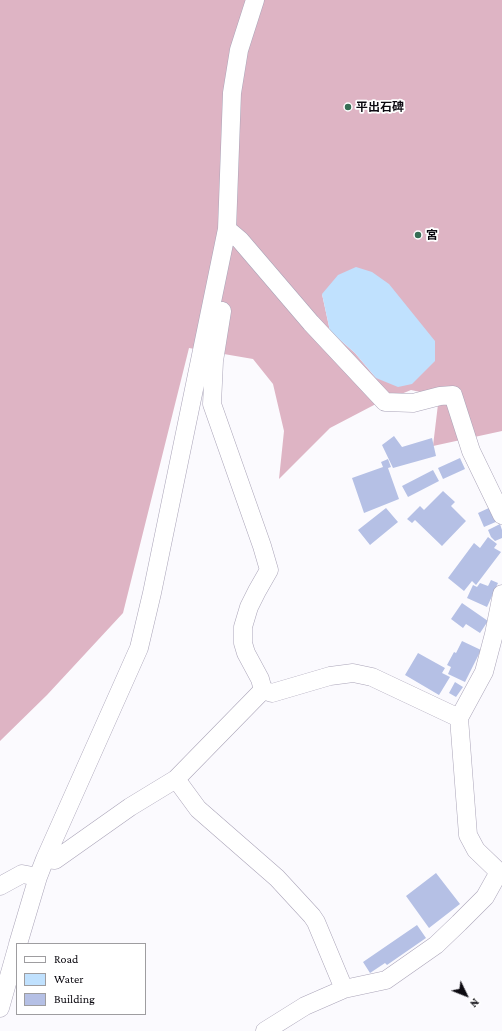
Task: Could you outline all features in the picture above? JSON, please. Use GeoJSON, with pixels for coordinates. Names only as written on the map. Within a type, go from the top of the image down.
{"type":"FeatureCollection","features":[{"type":"Feature","properties":{"kind":"street"},"geometry":{"type":"LineString","coordinates":[[18,943],[38,877],[45,859],[139,648],[152,592],[227,229],[232,93],[239,50],[255,0]]}},
{"type":"Feature","properties":{"kind":"street"},"geometry":{"type":"LineString","coordinates":[[227,229],[240,240],[311,323],[385,402],[413,403],[440,396],[453,395],[471,451],[502,515]]}},
{"type":"Feature","properties":{"kind":"street"},"geometry":{"type":"LineString","coordinates":[[218,276],[227,281],[214,361],[212,404],[269,570],[254,596],[243,628],[243,643],[246,653],[260,679],[263,690]]}},
{"type":"Feature","properties":{"kind":"street"},"geometry":{"type":"LineString","coordinates":[[264,1031],[305,1006],[344,989],[386,980],[436,945],[485,897],[500,874],[476,850],[468,835],[460,718],[484,672],[502,594]]}},
{"type":"Feature","properties":{"kind":"street"},"geometry":{"type":"LineString","coordinates":[[263,690],[272,693],[330,676],[353,673],[372,677],[460,718]]}},
{"type":"Feature","properties":{"kind":"street"},"geometry":{"type":"LineString","coordinates":[[45,859],[55,860],[130,807],[176,779],[263,690]]}},
{"type":"Feature","properties":{"kind":"street"},"geometry":{"type":"LineString","coordinates":[[176,779],[198,809],[277,878],[312,916],[316,922],[344,989]]}},
{"type":"Feature","properties":{"kind":"street"},"geometry":{"type":"LineString","coordinates":[[0,886],[22,874],[38,877]]}},
{"type":"Feature","properties":{"kind":"street"},"geometry":{"type":"LineString","coordinates":[[0,1008],[16,952]]}},
{"type":"Feature","properties":{"kind":"shaded area"},"geometry":{"type":"Polygon","coordinates":[[[0,0],[502,0],[502,431],[433,446],[439,396],[411,390],[374,405],[330,428],[279,479],[284,431],[273,384],[253,359],[189,348],[123,613],[47,695],[0,741],[0,0]],[[322,294],[330,331],[355,353],[376,378],[322,294]]]}},
{"type":"Feature","properties":{"kind":"water"},"geometry":{"type":"Polygon","coordinates":[[[356,267],[372,272],[389,284],[435,341],[435,361],[412,384],[398,387],[376,378],[355,353],[330,331],[322,294],[338,275],[356,267]]]}},
{"type":"Feature","properties":{"kind":"building"},"geometry":{"type":"Polygon","coordinates":[[[394,436],[402,447],[432,438],[436,456],[393,468],[382,445],[394,436]]]}},
{"type":"Feature","properties":{"kind":"building"},"geometry":{"type":"Polygon","coordinates":[[[460,458],[465,469],[443,479],[438,468],[460,458]]]}},
{"type":"Feature","properties":{"kind":"building"},"geometry":{"type":"Polygon","coordinates":[[[388,459],[391,467],[388,468],[399,499],[364,513],[352,478],[383,467],[381,462],[388,459]]]}},
{"type":"Feature","properties":{"kind":"building"},"geometry":{"type":"Polygon","coordinates":[[[433,470],[439,481],[408,497],[402,486],[433,470]]]}},
{"type":"Feature","properties":{"kind":"building"},"geometry":{"type":"Polygon","coordinates":[[[443,491],[455,502],[451,506],[466,521],[442,546],[415,520],[412,523],[407,519],[420,506],[424,510],[443,491]]]}},
{"type":"Feature","properties":{"kind":"building"},"geometry":{"type":"Polygon","coordinates":[[[491,507],[498,521],[484,527],[478,513],[491,507]]]}},
{"type":"Feature","properties":{"kind":"building"},"geometry":{"type":"Polygon","coordinates":[[[386,508],[398,522],[370,545],[358,530],[386,508]]]}},
{"type":"Feature","properties":{"kind":"building"},"geometry":{"type":"Polygon","coordinates":[[[500,524],[502,538],[495,541],[491,537],[488,530],[500,524]]]}},
{"type":"Feature","properties":{"kind":"building"},"geometry":{"type":"Polygon","coordinates":[[[488,537],[497,544],[494,548],[501,552],[476,585],[472,581],[464,591],[448,578],[474,543],[480,548],[488,537]]]}},
{"type":"Feature","properties":{"kind":"building"},"geometry":{"type":"Polygon","coordinates":[[[491,580],[498,583],[487,607],[467,598],[473,585],[477,587],[480,583],[488,586],[491,580]]]}},
{"type":"Feature","properties":{"kind":"building"},"geometry":{"type":"Polygon","coordinates":[[[462,603],[488,621],[480,633],[466,624],[463,628],[451,619],[462,603]]]}},
{"type":"Feature","properties":{"kind":"building"},"geometry":{"type":"Polygon","coordinates":[[[462,641],[481,650],[465,682],[448,674],[451,667],[447,665],[454,652],[456,653],[462,641]]]}},
{"type":"Feature","properties":{"kind":"building"},"geometry":{"type":"Polygon","coordinates":[[[418,653],[445,668],[442,673],[450,677],[439,695],[405,675],[418,653]]]}},
{"type":"Feature","properties":{"kind":"building"},"geometry":{"type":"Polygon","coordinates":[[[455,682],[463,687],[456,697],[449,693],[455,682]]]}},
{"type":"Feature","properties":{"kind":"building"},"geometry":{"type":"Polygon","coordinates":[[[436,873],[460,904],[429,928],[406,896],[436,873]]]}},
{"type":"Feature","properties":{"kind":"building"},"geometry":{"type":"Polygon","coordinates":[[[417,925],[426,938],[387,965],[385,963],[370,973],[363,962],[417,925]]]}},
{"type":"Feature","properties":{"kind":"place","name":"平出石碑"},"geometry":{"type":"Point","coordinates":[348,107]}},
{"type":"Feature","properties":{"kind":"place","name":"宮"},"geometry":{"type":"Point","coordinates":[418,235]}}]}
